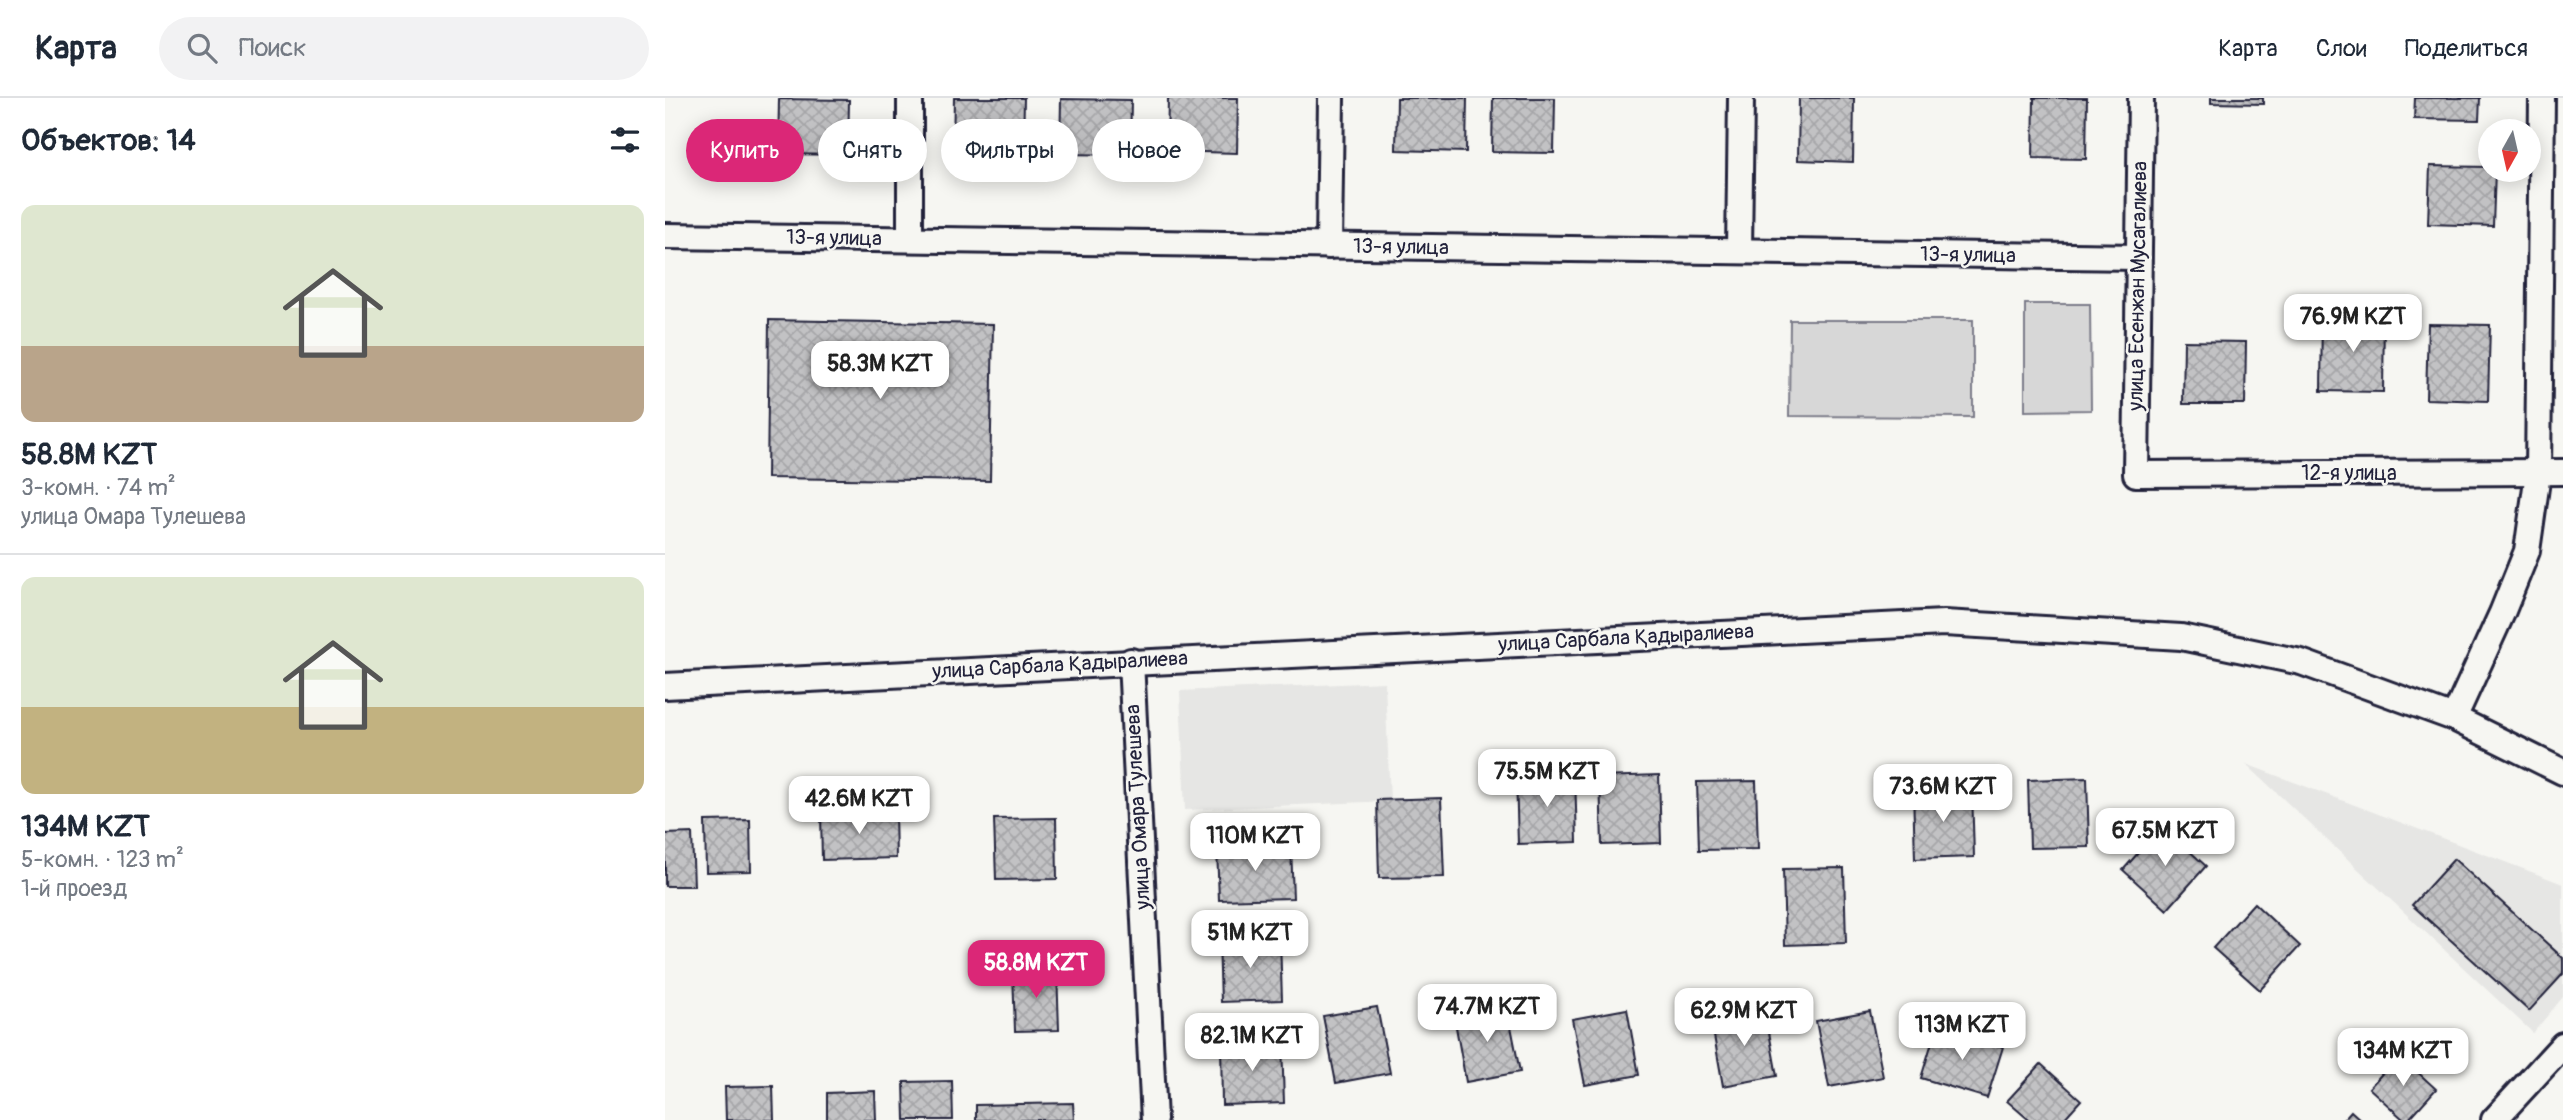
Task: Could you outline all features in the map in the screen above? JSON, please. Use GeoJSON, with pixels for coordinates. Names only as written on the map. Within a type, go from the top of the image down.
{"type":"FeatureCollection","features":[{"type":"Feature","properties":{"kind":"street"},"geometry":{"type":"LineString","coordinates":[[910,98],[910,239]]}},
{"type":"Feature","properties":{"kind":"street"},"geometry":{"type":"LineString","coordinates":[[1329,246],[1331,98]]}},
{"type":"Feature","properties":{"kind":"street"},"geometry":{"type":"LineString","coordinates":[[1739,251],[1741,98]]}},
{"type":"Feature","properties":{"kind":"street","name":"улица Есенжан Мусагалиева"},"geometry":{"type":"LineString","coordinates":[[2136,474],[2141,98]]}},
{"type":"Feature","properties":{"kind":"street"},"geometry":{"type":"LineString","coordinates":[[2453,718],[2502,613],[2527,551],[2538,473],[2542,98]]}},
{"type":"Feature","properties":{"kind":"street","name":"13-я улица"},"geometry":{"type":"LineString","coordinates":[[665,236],[2138,257]]}},
{"type":"Feature","properties":{"kind":"street","name":"12-я улица"},"geometry":{"type":"LineString","coordinates":[[2136,474],[2563,472]]}},
{"type":"Feature","properties":{"kind":"street","name":"улица Сарбала Қадыралиева"},"geometry":{"type":"LineString","coordinates":[[665,686],[1944,623],[2181,637],[2301,662],[2453,718],[2563,772]]}},
{"type":"Feature","properties":{"kind":"street","name":"улица Омара Тулешева"},"geometry":{"type":"LineString","coordinates":[[1131,661],[1154,1120]]}},
{"type":"Feature","properties":{"kind":"street"},"geometry":{"type":"LineString","coordinates":[[2494,1120],[2563,1045]]}},
{"type":"Feature","properties":{"kind":"shaded area"},"geometry":{"type":"Polygon","coordinates":[[[2025,304],[2090,304],[2091,410],[2025,411],[2025,304]]]}},
{"type":"Feature","properties":{"kind":"shaded area"},"geometry":{"type":"Polygon","coordinates":[[[1790,320],[1973,320],[1973,417],[1789,416],[1790,320]]]}},
{"type":"Feature","properties":{"kind":"shaded area"},"geometry":{"type":"Polygon","coordinates":[[[1385,682],[1390,801],[1185,810],[1180,691],[1385,682]]]}},
{"type":"Feature","properties":{"kind":"shaded area"},"geometry":{"type":"Polygon","coordinates":[[[2246,764],[2563,884],[2563,997],[2533,1033],[2246,764]]]}},
{"type":"Feature","properties":{"kind":"building"},"geometry":{"type":"Polygon","coordinates":[[[954,98],[1024,98],[1024,119],[954,119],[954,98]]]}},
{"type":"Feature","properties":{"kind":"building"},"geometry":{"type":"Polygon","coordinates":[[[1168,98],[1238,98],[1237,153],[1205,152],[1205,119],[1168,119],[1168,98]]]}},
{"type":"Feature","properties":{"kind":"building"},"geometry":{"type":"Polygon","coordinates":[[[1397,98],[1467,98],[1466,152],[1396,150],[1397,98]]]}},
{"type":"Feature","properties":{"kind":"building"},"geometry":{"type":"Polygon","coordinates":[[[1493,98],[1555,98],[1554,153],[1492,152],[1493,98]]]}},
{"type":"Feature","properties":{"kind":"building"},"geometry":{"type":"Polygon","coordinates":[[[1799,98],[1854,98],[1853,162],[1798,160],[1799,98]]]}},
{"type":"Feature","properties":{"kind":"building"},"geometry":{"type":"Polygon","coordinates":[[[2034,98],[2087,98],[2086,159],[2033,158],[2034,98]]]}},
{"type":"Feature","properties":{"kind":"building"},"geometry":{"type":"Polygon","coordinates":[[[2211,98],[2263,98],[2263,104],[2211,103],[2211,98]]]}},
{"type":"Feature","properties":{"kind":"building"},"geometry":{"type":"Polygon","coordinates":[[[2415,98],[2480,98],[2478,120],[2414,119],[2415,98]]]}},
{"type":"Feature","properties":{"kind":"building"},"geometry":{"type":"Polygon","coordinates":[[[779,99],[849,100],[849,119],[818,119],[818,155],[804,154],[804,119],[779,119],[779,99]]]}},
{"type":"Feature","properties":{"kind":"building"},"geometry":{"type":"Polygon","coordinates":[[[1061,99],[1131,100],[1131,119],[1092,119],[1092,154],[1078,154],[1078,119],[1061,119],[1061,99]]]}},
{"type":"Feature","properties":{"kind":"building"},"geometry":{"type":"Polygon","coordinates":[[[2430,166],[2478,167],[2478,182],[2495,182],[2493,226],[2428,224],[2430,166]]]}},
{"type":"Feature","properties":{"kind":"building"},"geometry":{"type":"Polygon","coordinates":[[[2322,316],[2384,317],[2383,392],[2321,391],[2322,316]]]}},
{"type":"Feature","properties":{"kind":"building"},"geometry":{"type":"Polygon","coordinates":[[[769,320],[993,324],[990,481],[767,478],[769,320]]]}},
{"type":"Feature","properties":{"kind":"building"},"geometry":{"type":"Polygon","coordinates":[[[2428,324],[2490,325],[2488,401],[2426,399],[2428,324]]]}},
{"type":"Feature","properties":{"kind":"building"},"geometry":{"type":"Polygon","coordinates":[[[2184,341],[2246,342],[2245,404],[2183,404],[2184,341]]]}},
{"type":"Feature","properties":{"kind":"building"},"geometry":{"type":"Polygon","coordinates":[[[1575,774],[1577,842],[1518,844],[1516,776],[1575,774]]]}},
{"type":"Feature","properties":{"kind":"building"},"geometry":{"type":"Polygon","coordinates":[[[1659,775],[1661,843],[1602,845],[1600,777],[1659,775]]]}},
{"type":"Feature","properties":{"kind":"building"},"geometry":{"type":"Polygon","coordinates":[[[2087,778],[2089,847],[2030,848],[2028,780],[2087,778]]]}},
{"type":"Feature","properties":{"kind":"building"},"geometry":{"type":"Polygon","coordinates":[[[1756,781],[1758,849],[1699,850],[1697,782],[1756,781]]]}},
{"type":"Feature","properties":{"kind":"building"},"geometry":{"type":"Polygon","coordinates":[[[1972,789],[1974,857],[1915,859],[1913,790],[1972,789]]]}},
{"type":"Feature","properties":{"kind":"building"},"geometry":{"type":"Polygon","coordinates":[[[1441,798],[1444,877],[1379,878],[1377,800],[1441,798]]]}},
{"type":"Feature","properties":{"kind":"building"},"geometry":{"type":"Polygon","coordinates":[[[895,812],[896,858],[822,860],[821,814],[895,812]]]}},
{"type":"Feature","properties":{"kind":"building"},"geometry":{"type":"Polygon","coordinates":[[[1056,818],[1057,879],[996,880],[994,819],[1056,818]]]}},
{"type":"Feature","properties":{"kind":"building"},"geometry":{"type":"Polygon","coordinates":[[[750,820],[751,871],[706,872],[705,821],[750,820]]]}},
{"type":"Feature","properties":{"kind":"building"},"geometry":{"type":"Polygon","coordinates":[[[2162,826],[2206,866],[2167,910],[2123,870],[2162,826]]]}},
{"type":"Feature","properties":{"kind":"building"},"geometry":{"type":"Polygon","coordinates":[[[692,833],[694,886],[665,886],[665,834],[692,833]]]}},
{"type":"Feature","properties":{"kind":"building"},"geometry":{"type":"Polygon","coordinates":[[[1291,846],[1293,898],[1219,900],[1217,848],[1291,846]]]}},
{"type":"Feature","properties":{"kind":"building"},"geometry":{"type":"Polygon","coordinates":[[[2454,859],[2563,958],[2563,974],[2529,1011],[2412,905],[2454,859]]]}},
{"type":"Feature","properties":{"kind":"building"},"geometry":{"type":"Polygon","coordinates":[[[1844,868],[1846,943],[1785,945],[1783,869],[1844,868]]]}},
{"type":"Feature","properties":{"kind":"building"},"geometry":{"type":"Polygon","coordinates":[[[2254,903],[2300,946],[2260,990],[2213,948],[2254,903]]]}},
{"type":"Feature","properties":{"kind":"building"},"geometry":{"type":"Polygon","coordinates":[[[1280,939],[1282,1000],[1221,1002],[1219,940],[1280,939]]]}},
{"type":"Feature","properties":{"kind":"building"},"geometry":{"type":"Polygon","coordinates":[[[1057,969],[1059,1030],[1015,1031],[1013,971],[1057,969]]]}},
{"type":"Feature","properties":{"kind":"building"},"geometry":{"type":"Polygon","coordinates":[[[1507,1006],[1520,1072],[1466,1082],[1454,1016],[1507,1006]]]}},
{"type":"Feature","properties":{"kind":"building"},"geometry":{"type":"Polygon","coordinates":[[[1377,1007],[1390,1073],[1336,1083],[1323,1016],[1377,1007]]]}},
{"type":"Feature","properties":{"kind":"building"},"geometry":{"type":"Polygon","coordinates":[[[1627,1009],[1639,1075],[1585,1085],[1572,1019],[1627,1009]]]}},
{"type":"Feature","properties":{"kind":"building"},"geometry":{"type":"Polygon","coordinates":[[[1765,1010],[1777,1076],[1723,1086],[1711,1019],[1765,1010]]]}},
{"type":"Feature","properties":{"kind":"building"},"geometry":{"type":"Polygon","coordinates":[[[1870,1011],[1883,1077],[1829,1087],[1816,1021],[1870,1011]]]}},
{"type":"Feature","properties":{"kind":"building"},"geometry":{"type":"Polygon","coordinates":[[[1937,1026],[2003,1047],[1987,1098],[1921,1078],[1937,1026]]]}},
{"type":"Feature","properties":{"kind":"building"},"geometry":{"type":"Polygon","coordinates":[[[1282,1041],[1284,1103],[1222,1105],[1221,1043],[1282,1041]]]}},
{"type":"Feature","properties":{"kind":"building"},"geometry":{"type":"Polygon","coordinates":[[[2399,1055],[2436,1089],[2408,1120],[2404,1120],[2369,1088],[2399,1055]]]}},
{"type":"Feature","properties":{"kind":"building"},"geometry":{"type":"Polygon","coordinates":[[[2041,1064],[2081,1100],[2063,1120],[2029,1120],[2007,1101],[2041,1064]]]}},
{"type":"Feature","properties":{"kind":"building"},"geometry":{"type":"Polygon","coordinates":[[[952,1081],[953,1120],[905,1120],[904,1082],[952,1081]]]}},
{"type":"Feature","properties":{"kind":"building"},"geometry":{"type":"Polygon","coordinates":[[[773,1086],[774,1120],[726,1120],[725,1087],[773,1086]]]}},
{"type":"Feature","properties":{"kind":"building"},"geometry":{"type":"Polygon","coordinates":[[[875,1091],[876,1120],[827,1120],[827,1093],[875,1091]]]}},
{"type":"Feature","properties":{"kind":"building"},"geometry":{"type":"Polygon","coordinates":[[[1073,1103],[1074,1120],[976,1120],[976,1105],[1073,1103]]]}},
{"type":"Feature","properties":{"kind":"building"},"geometry":{"type":"Polygon","coordinates":[[[2351,1111],[2361,1120],[2343,1120],[2351,1111]]]}}]}
